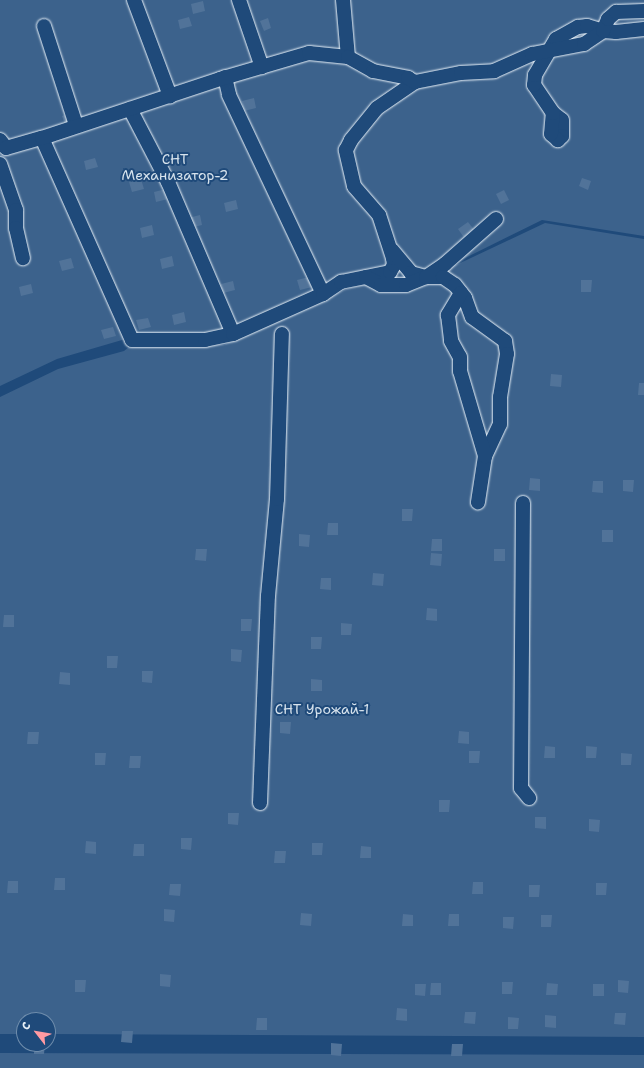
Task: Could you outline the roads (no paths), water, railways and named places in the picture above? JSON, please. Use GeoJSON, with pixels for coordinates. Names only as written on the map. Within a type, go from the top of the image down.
{"type":"FeatureCollection","features":[{"type":"Feature","properties":{"kind":"street"},"geometry":{"type":"LineString","coordinates":[[134,0],[170,96]]}},
{"type":"Feature","properties":{"kind":"street"},"geometry":{"type":"LineString","coordinates":[[239,0],[262,67]]}},
{"type":"Feature","properties":{"kind":"street"},"geometry":{"type":"LineString","coordinates":[[343,0],[348,57]]}},
{"type":"Feature","properties":{"kind":"street"},"geometry":{"type":"LineString","coordinates":[[42,138],[132,340],[205,340],[233,334],[322,294],[341,282],[390,272],[394,265],[379,215],[354,186],[346,150],[351,140],[377,108],[415,82],[461,73],[494,71],[508,63],[517,63],[532,54],[584,44],[602,31],[608,19],[616,12],[644,11]]}},
{"type":"Feature","properties":{"kind":"street"},"geometry":{"type":"LineString","coordinates":[[44,26],[76,126]]}},
{"type":"Feature","properties":{"kind":"street"},"geometry":{"type":"LineString","coordinates":[[602,31],[644,29]]}},
{"type":"Feature","properties":{"kind":"street"},"geometry":{"type":"LineString","coordinates":[[548,51],[535,75],[534,85],[553,113]]}},
{"type":"Feature","properties":{"kind":"street"},"geometry":{"type":"LineString","coordinates":[[2,146],[42,138],[225,77],[309,53],[348,57],[374,71],[415,82]]}},
{"type":"Feature","properties":{"kind":"street"},"geometry":{"type":"LineString","coordinates":[[225,77],[229,95],[322,294]]}},
{"type":"Feature","properties":{"kind":"street"},"geometry":{"type":"LineString","coordinates":[[130,109],[168,182],[233,334]]}},
{"type":"Feature","properties":{"kind":"street"},"geometry":{"type":"LineString","coordinates":[[0,164],[16,210],[16,228],[23,258]]}},
{"type":"Feature","properties":{"kind":"street"},"geometry":{"type":"LineString","coordinates":[[366,276],[381,285],[406,285],[426,277],[444,264],[496,219]]}},
{"type":"Feature","properties":{"kind":"street"},"geometry":{"type":"LineString","coordinates":[[389,246],[411,273],[426,277],[443,277],[462,293],[472,317],[505,341],[507,354],[500,397],[500,424],[485,456],[478,502]]}},
{"type":"Feature","properties":{"kind":"street"},"geometry":{"type":"LineString","coordinates":[[462,293],[448,314],[451,340],[460,357],[460,371],[485,456]]}},
{"type":"Feature","properties":{"kind":"street"},"geometry":{"type":"LineString","coordinates":[[260,803],[268,596],[277,499],[282,334]]}},
{"type":"Feature","properties":{"kind":"street"},"geometry":{"type":"LineString","coordinates":[[523,503],[521,788],[529,798]]}},
{"type":"Feature","properties":{"kind":"park label","name":"СНТ Механизатор-2"},"geometry":{"type":"Point","coordinates":[175,168]}},
{"type":"Feature","properties":{"kind":"park label","name":"СНТ Урожай-1"},"geometry":{"type":"Point","coordinates":[322,709]}}]}
